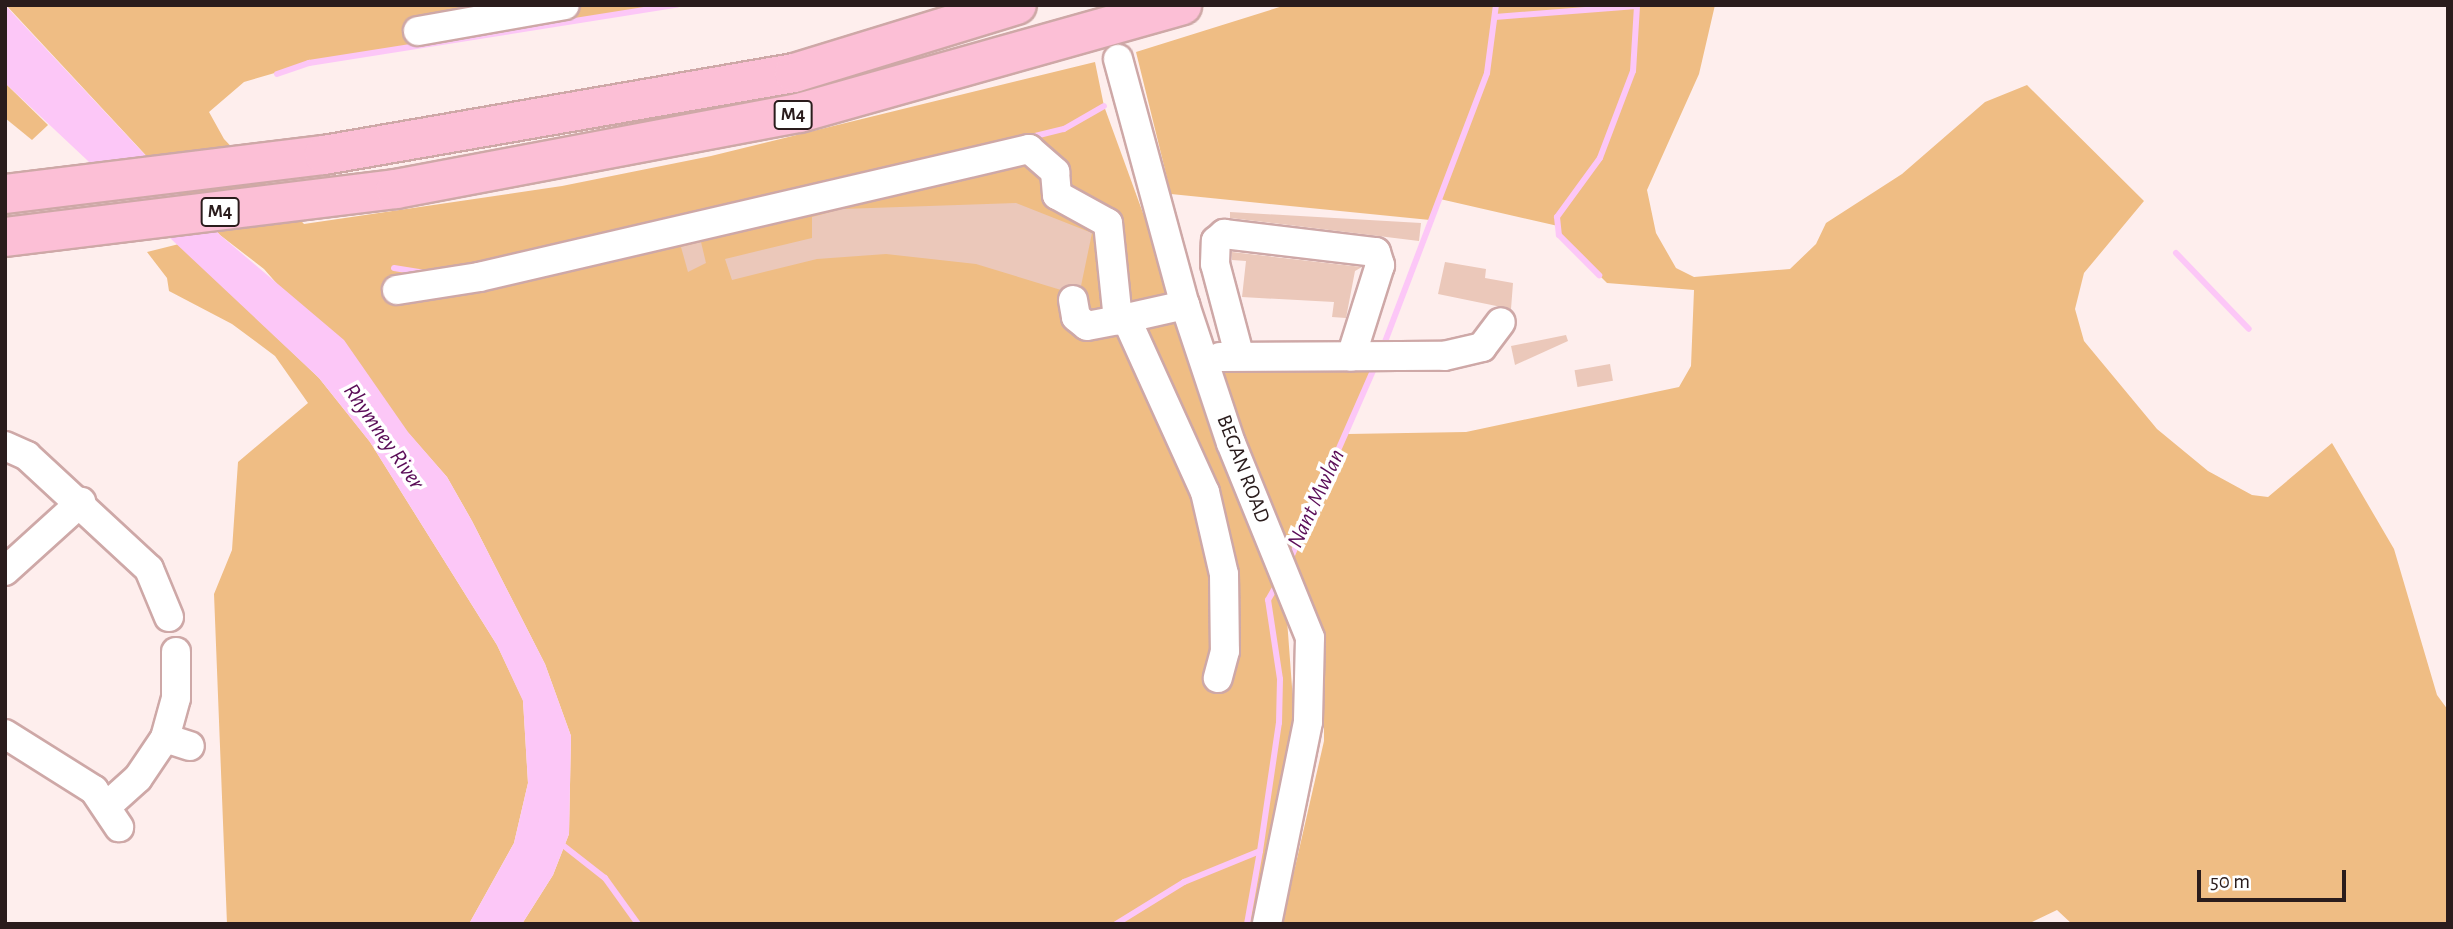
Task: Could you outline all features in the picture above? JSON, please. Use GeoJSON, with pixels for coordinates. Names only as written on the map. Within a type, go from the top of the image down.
{"type":"FeatureCollection","features":[{"type":"Feature","properties":{"kind":"highway","name":"M4"},"geometry":{"type":"LineString","coordinates":[[5,194],[324,155],[794,73],[1017,5]]}},
{"type":"Feature","properties":{"kind":"highway","name":"M4"},"geometry":{"type":"LineString","coordinates":[[5,237],[396,189],[799,113],[1182,5]]}},
{"type":"Feature","properties":{"kind":"street"},"geometry":{"type":"LineString","coordinates":[[418,31],[565,5]]}},
{"type":"Feature","properties":{"kind":"street","name":"BEGAN ROAD"},"geometry":{"type":"LineString","coordinates":[[1118,59],[1185,305],[1203,360],[1310,638],[1308,722],[1267,924]]}},
{"type":"Feature","properties":{"kind":"street"},"geometry":{"type":"LineString","coordinates":[[397,290],[479,277],[1029,149],[1055,172],[1057,195],[1108,223],[1122,319],[1205,492],[1224,574],[1225,651],[1218,678]]}},
{"type":"Feature","properties":{"kind":"street"},"geometry":{"type":"LineString","coordinates":[[1239,354],[1215,264],[1216,241],[1224,234],[1377,252],[1380,265],[1358,358]]}},
{"type":"Feature","properties":{"kind":"street"},"geometry":{"type":"LineString","coordinates":[[1073,300],[1076,317],[1087,326],[1185,305]]}},
{"type":"Feature","properties":{"kind":"street"},"geometry":{"type":"LineString","coordinates":[[1203,360],[1239,354],[1394,359],[1482,347],[1501,322]]}},
{"type":"Feature","properties":{"kind":"street"},"geometry":{"type":"LineString","coordinates":[[5,446],[27,456],[155,560],[169,617]]}},
{"type":"Feature","properties":{"kind":"street"},"geometry":{"type":"LineString","coordinates":[[5,571],[81,502]]}},
{"type":"Feature","properties":{"kind":"street"},"geometry":{"type":"LineString","coordinates":[[5,734],[94,790],[113,816],[138,778],[177,742],[176,652]]}},
{"type":"Feature","properties":{"kind":"shaded area"},"geometry":{"type":"Polygon","coordinates":[[[6,5],[677,5],[309,63],[244,82],[209,112],[224,139],[304,224],[562,186],[711,156],[1095,62],[1104,106],[1286,606],[1296,741],[1257,924],[522,924],[553,875],[569,834],[571,736],[545,664],[472,521],[447,477],[264,269],[220,235],[6,5]]]}},
{"type":"Feature","properties":{"kind":"shaded area"},"geometry":{"type":"Polygon","coordinates":[[[1286,5],[1715,5],[1699,74],[1647,190],[1656,233],[1676,268],[1694,277],[1790,269],[1816,244],[1826,223],[1902,174],[1985,102],[2027,85],[2144,201],[2084,273],[2075,309],[2084,341],[2157,429],[2208,471],[2252,495],[2268,497],[2332,443],[2394,549],[2437,695],[2448,710],[2448,924],[2072,924],[2057,910],[2028,924],[1282,924],[1324,741],[1321,639],[1218,376],[1229,359],[1376,364],[1348,434],[1466,432],[1679,387],[1691,366],[1694,290],[1607,283],[1559,235],[1558,226],[1440,199],[1430,220],[1171,194],[1136,52],[1286,5]]]}},
{"type":"Feature","properties":{"kind":"shaded area"},"geometry":{"type":"Polygon","coordinates":[[[5,83],[48,125],[32,140],[5,118],[5,83]]]}},
{"type":"Feature","properties":{"kind":"shaded area"},"geometry":{"type":"Polygon","coordinates":[[[179,244],[319,378],[370,442],[497,645],[523,700],[528,783],[514,843],[469,924],[227,924],[214,594],[232,550],[238,462],[308,403],[275,356],[232,324],[169,291],[167,278],[147,252],[179,244]]]}},
{"type":"Feature","properties":{"kind":"water","name":"Rhymney River"},"geometry":{"type":"Polygon","coordinates":[[[5,5],[220,235],[344,340],[408,432],[447,477],[472,521],[545,664],[571,736],[569,834],[553,875],[522,924],[469,924],[514,843],[528,783],[523,701],[497,645],[370,442],[319,378],[5,83],[5,5]]]}},
{"type":"Feature","properties":{"kind":"building"},"geometry":{"type":"Polygon","coordinates":[[[1016,203],[1092,233],[1081,286],[1061,290],[976,264],[886,254],[817,259],[732,280],[725,259],[812,238],[812,217],[842,209],[1016,203]]]}},
{"type":"Feature","properties":{"kind":"building"},"geometry":{"type":"Polygon","coordinates":[[[1230,212],[1421,223],[1419,241],[1230,218],[1230,212]]]}},
{"type":"Feature","properties":{"kind":"building"},"geometry":{"type":"Polygon","coordinates":[[[701,242],[706,263],[688,272],[681,247],[701,242]]]}},
{"type":"Feature","properties":{"kind":"building"},"geometry":{"type":"Polygon","coordinates":[[[1232,252],[1362,267],[1355,271],[1346,318],[1332,317],[1334,302],[1242,297],[1246,261],[1232,260],[1232,252]]]}},
{"type":"Feature","properties":{"kind":"building"},"geometry":{"type":"Polygon","coordinates":[[[1445,262],[1486,269],[1485,278],[1513,283],[1511,309],[1438,294],[1445,262]]]}},
{"type":"Feature","properties":{"kind":"building"},"geometry":{"type":"Polygon","coordinates":[[[1566,335],[1568,341],[1515,365],[1511,346],[1566,335]]]}},
{"type":"Feature","properties":{"kind":"building"},"geometry":{"type":"Polygon","coordinates":[[[1610,364],[1613,381],[1577,387],[1575,370],[1610,364]]]}},
{"type":"Feature","properties":{"kind":"waterway"},"geometry":{"type":"LineString","coordinates":[[277,74],[309,63],[677,5]]}},
{"type":"Feature","properties":{"kind":"waterway","name":"Nant Mwlan"},"geometry":{"type":"LineString","coordinates":[[1383,347],[1487,73],[1496,5]]}},
{"type":"Feature","properties":{"kind":"waterway"},"geometry":{"type":"LineString","coordinates":[[1495,17],[1637,6],[1633,71],[1600,158],[1557,217],[1559,235],[1599,275]]}},
{"type":"Feature","properties":{"kind":"waterway"},"geometry":{"type":"LineString","coordinates":[[1027,138],[1064,129],[1104,106]]}},
{"type":"Feature","properties":{"kind":"waterway"},"geometry":{"type":"LineString","coordinates":[[2176,253],[2249,329]]}},
{"type":"Feature","properties":{"kind":"waterway"},"geometry":{"type":"LineString","coordinates":[[394,268],[427,273]]}},
{"type":"Feature","properties":{"kind":"waterway","name":"Nant Mwlan"},"geometry":{"type":"LineString","coordinates":[[1289,562],[1376,364]]}},
{"type":"Feature","properties":{"kind":"waterway","name":"Nant Mwlan"},"geometry":{"type":"LineString","coordinates":[[1116,924],[1184,882],[1260,851],[1279,723],[1280,679],[1268,600],[1279,581]]}},
{"type":"Feature","properties":{"kind":"waterway"},"geometry":{"type":"LineString","coordinates":[[564,846],[605,878],[638,924]]}},
{"type":"Feature","properties":{"kind":"waterway"},"geometry":{"type":"LineString","coordinates":[[1247,924],[1260,851]]}}]}
